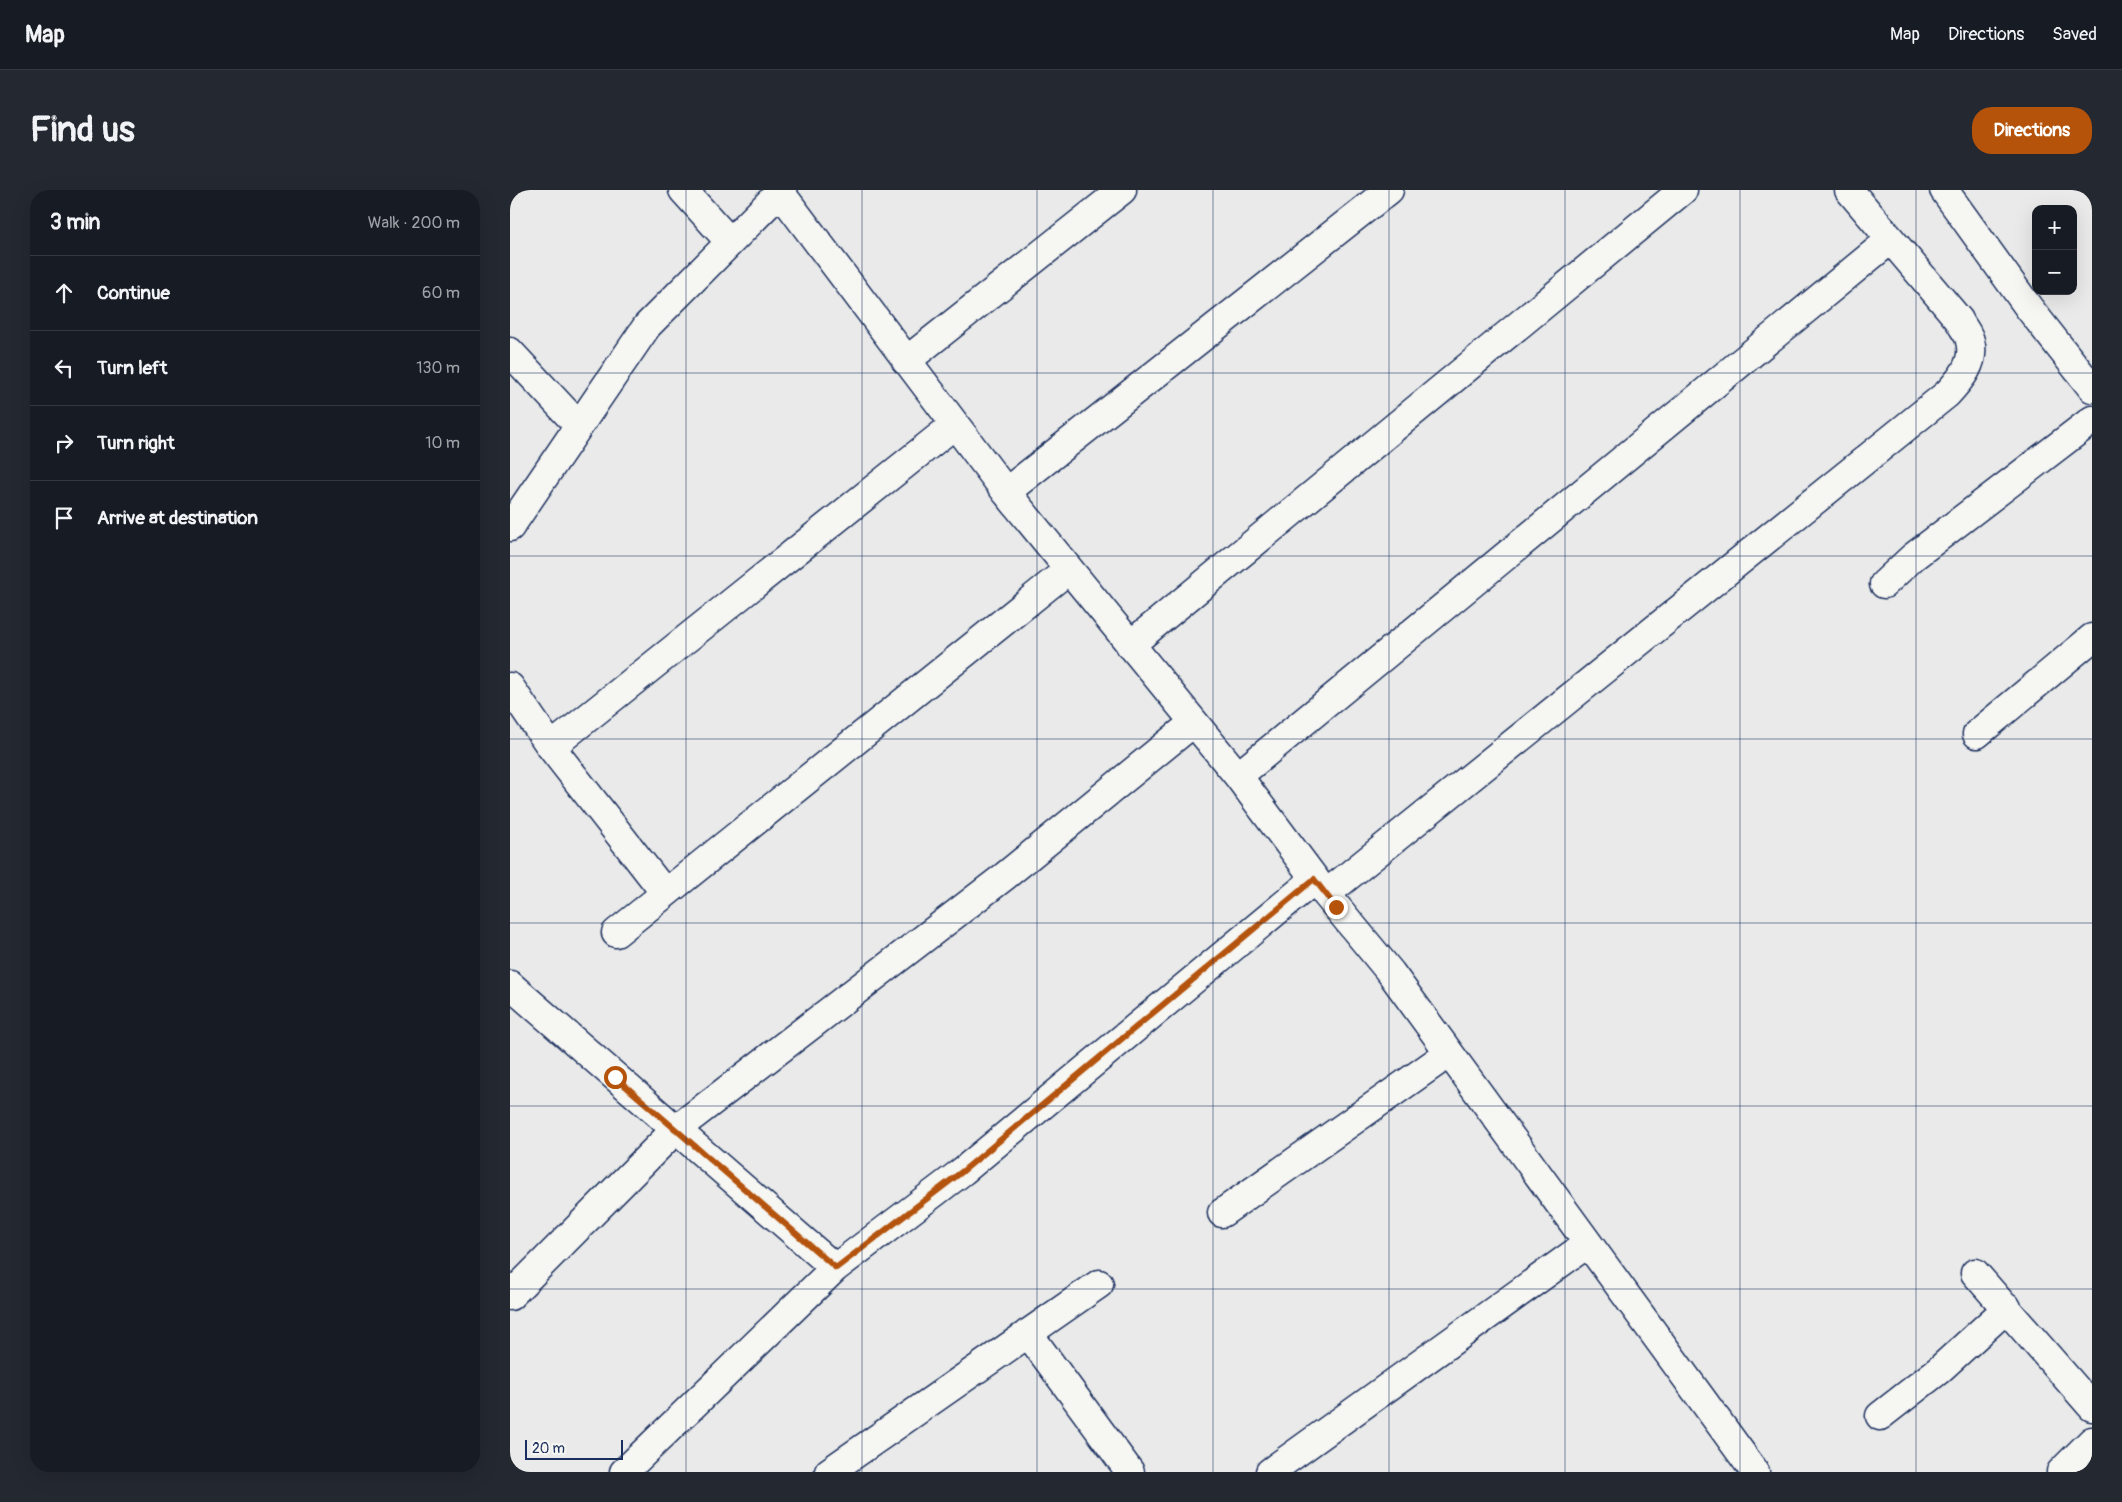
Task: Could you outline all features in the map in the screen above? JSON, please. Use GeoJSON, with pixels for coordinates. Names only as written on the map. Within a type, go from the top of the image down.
{"type":"FeatureCollection","features":[{"type":"Feature","properties":{"kind":"street"},"geometry":{"type":"LineString","coordinates":[[683,190],[730,242]]}},
{"type":"Feature","properties":{"kind":"street"},"geometry":{"type":"LineString","coordinates":[[906,361],[1122,190]]}},
{"type":"Feature","properties":{"kind":"street"},"geometry":{"type":"LineString","coordinates":[[1006,492],[1389,190]]}},
{"type":"Feature","properties":{"kind":"street"},"geometry":{"type":"LineString","coordinates":[[1130,646],[1683,190]]}},
{"type":"Feature","properties":{"kind":"street"},"geometry":{"type":"LineString","coordinates":[[624,1472],[836,1268],[963,1171],[1320,887],[1948,394],[1962,378],[1970,363],[1970,342],[1959,320],[1849,190]]}},
{"type":"Feature","properties":{"kind":"street"},"geometry":{"type":"LineString","coordinates":[[1944,190],[2029,308],[2092,388]]}},
{"type":"Feature","properties":{"kind":"street"},"geometry":{"type":"LineString","coordinates":[[510,527],[646,326],[781,191],[906,361],[1006,492],[1238,776],[1320,887],[1391,973],[1755,1472]]}},
{"type":"Feature","properties":{"kind":"street"},"geometry":{"type":"LineString","coordinates":[[1238,776],[1890,240]]}},
{"type":"Feature","properties":{"kind":"street"},"geometry":{"type":"LineString","coordinates":[[510,352],[579,426]]}},
{"type":"Feature","properties":{"kind":"street"},"geometry":{"type":"LineString","coordinates":[[1884,584],[1913,557],[2092,420]]}},
{"type":"Feature","properties":{"kind":"street"},"geometry":{"type":"LineString","coordinates":[[551,747],[954,425]]}},
{"type":"Feature","properties":{"kind":"street"},"geometry":{"type":"LineString","coordinates":[[616,933],[1068,570]]}},
{"type":"Feature","properties":{"kind":"street"},"geometry":{"type":"LineString","coordinates":[[1977,734],[2092,638]]}},
{"type":"Feature","properties":{"kind":"street"},"geometry":{"type":"LineString","coordinates":[[510,687],[551,747],[665,893]]}},
{"type":"Feature","properties":{"kind":"street"},"geometry":{"type":"LineString","coordinates":[[510,1296],[675,1130],[1005,876],[1193,723]]}},
{"type":"Feature","properties":{"kind":"street"},"geometry":{"type":"LineString","coordinates":[[510,984],[675,1130],[836,1268]]}},
{"type":"Feature","properties":{"kind":"street"},"geometry":{"type":"LineString","coordinates":[[1222,1213],[1448,1053]]}},
{"type":"Feature","properties":{"kind":"street"},"geometry":{"type":"LineString","coordinates":[[1270,1472],[1588,1244]]}},
{"type":"Feature","properties":{"kind":"street"},"geometry":{"type":"LineString","coordinates":[[1975,1273],[2092,1407]]}},
{"type":"Feature","properties":{"kind":"street"},"geometry":{"type":"LineString","coordinates":[[829,1472],[1099,1284]]}},
{"type":"Feature","properties":{"kind":"street"},"geometry":{"type":"LineString","coordinates":[[1880,1416],[1939,1370],[2007,1308]]}},
{"type":"Feature","properties":{"kind":"street"},"geometry":{"type":"LineString","coordinates":[[1028,1333],[1118,1468]]}},
{"type":"Feature","properties":{"kind":"street"},"geometry":{"type":"LineString","coordinates":[[2061,1472],[2092,1441]]}},
{"type":"Feature","properties":{"kind":"route"},"geometry":{"type":"LineString","coordinates":[[615,1077],[836,1268],[963,1171],[1314,879],[1336,907]]}}]}
